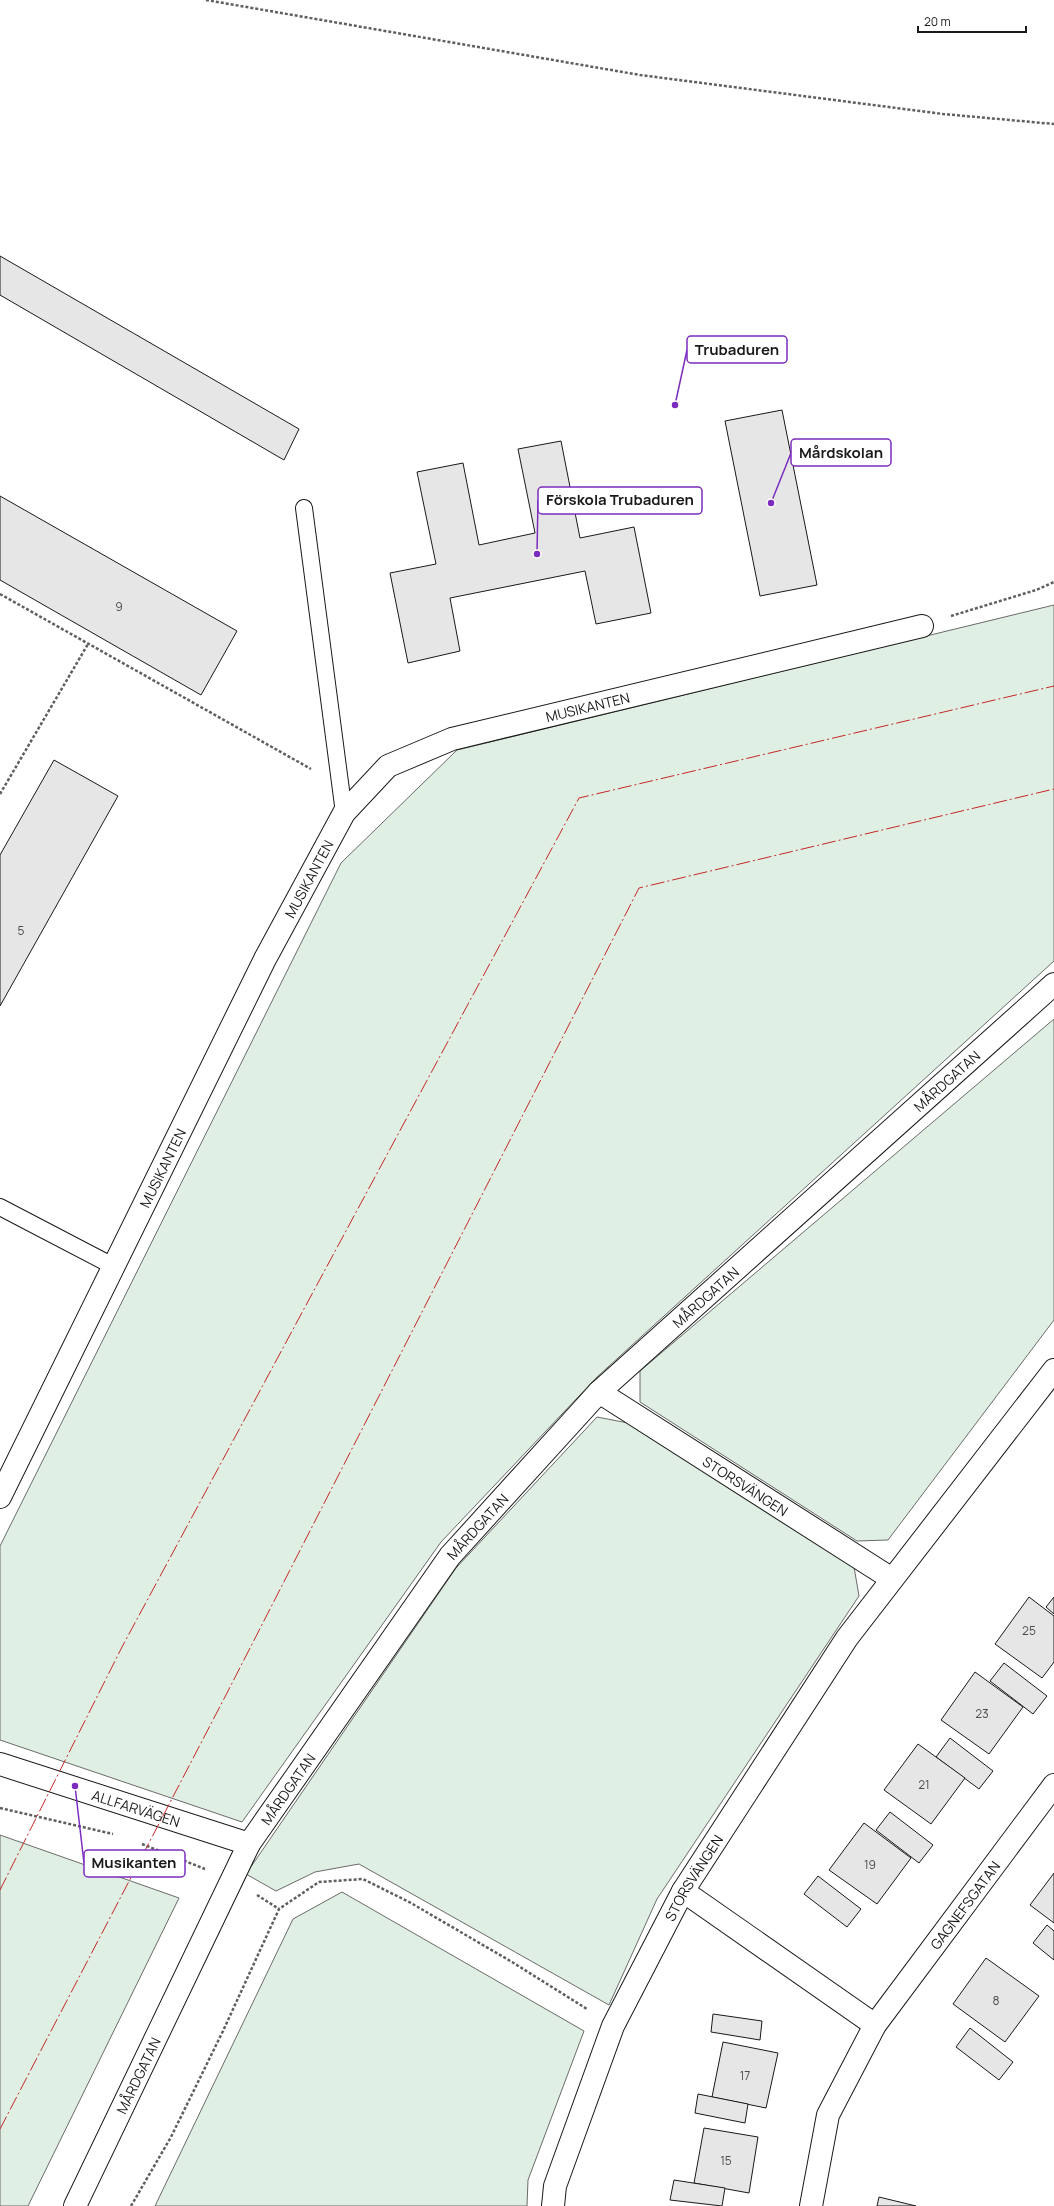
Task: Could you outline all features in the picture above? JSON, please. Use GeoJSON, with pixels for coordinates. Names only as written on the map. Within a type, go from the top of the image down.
{"type":"FeatureCollection","features":[{"type":"Feature","properties":{"kind":"street","name":"MUSIKANTEN"},"geometry":{"type":"LineString","coordinates":[[0,1497],[265,959],[344,813],[388,766],[452,740],[922,626]]}},
{"type":"Feature","properties":{"kind":"street","name":"MÅRDGATAN"},"geometry":{"type":"LineString","coordinates":[[75,2206],[249,1844],[450,1556],[599,1392],[1054,984]]}},
{"type":"Feature","properties":{"kind":"street","name":"STORSVÄNGEN"},"geometry":{"type":"LineString","coordinates":[[553,2206],[555,2186],[613,2026],[683,1892],[847,1638],[1054,1370]]}},
{"type":"Feature","properties":{"kind":"street","name":"STORSVÄNGEN"},"geometry":{"type":"LineString","coordinates":[[599,1392],[892,1579]]}},
{"type":"Feature","properties":{"kind":"street","name":"ALLFARVÄGEN"},"geometry":{"type":"LineString","coordinates":[[0,1764],[249,1844]]}},
{"type":"Feature","properties":{"kind":"street","name":"GAGNEFSGATAN"},"geometry":{"type":"LineString","coordinates":[[811,2206],[828,2115],[875,2025],[1054,1785]]}},
{"type":"Feature","properties":{"kind":"street"},"geometry":{"type":"LineString","coordinates":[[683,1892],[875,2025]]}},
{"type":"Feature","properties":{"kind":"lane"},"geometry":{"type":"LineString","coordinates":[[304,508],[344,813]]}},
{"type":"Feature","properties":{"kind":"lane"},"geometry":{"type":"LineString","coordinates":[[0,1207],[114,1266]]}},
{"type":"Feature","properties":{"kind":"path"},"geometry":{"type":"LineString","coordinates":[[206,0],[640,75],[943,114],[1054,124]]}},
{"type":"Feature","properties":{"kind":"path"},"geometry":{"type":"LineString","coordinates":[[922,626],[1036,590],[1054,582]]}},
{"type":"Feature","properties":{"kind":"path"},"geometry":{"type":"LineString","coordinates":[[0,594],[341,786]]}},
{"type":"Feature","properties":{"kind":"path"},"geometry":{"type":"LineString","coordinates":[[0,794],[88,644]]}},
{"type":"Feature","properties":{"kind":"path"},"geometry":{"type":"LineString","coordinates":[[0,1808],[119,1836]]}},
{"type":"Feature","properties":{"kind":"path"},"geometry":{"type":"LineString","coordinates":[[140,1843],[231,1880],[279,1909]]}},
{"type":"Feature","properties":{"kind":"path"},"geometry":{"type":"LineString","coordinates":[[131,2206],[171,2137],[223,2031],[279,1909],[319,1882],[363,1879],[412,1904],[512,1962],[613,2026]]}},
{"type":"Feature","properties":{"kind":"green space"},"geometry":{"type":"Polygon","coordinates":[[[1054,605],[1054,961],[597,1377],[441,1542],[242,1822],[0,1740],[0,1546],[341,863],[457,750],[1054,605]]]}},
{"type":"Feature","properties":{"kind":"green space"},"geometry":{"type":"Polygon","coordinates":[[[1054,1019],[1054,1320],[888,1540],[857,1541],[640,1402],[640,1371],[1054,1019]]]}},
{"type":"Feature","properties":{"kind":"green space"},"geometry":{"type":"Polygon","coordinates":[[[597,1417],[628,1423],[854,1567],[859,1596],[657,1899],[609,2005],[359,1864],[315,1872],[276,1891],[246,1874],[456,1568],[597,1417]]]}},
{"type":"Feature","properties":{"kind":"green space"},"geometry":{"type":"Polygon","coordinates":[[[0,1835],[179,1898],[28,2206],[0,2206],[0,1835]]]}},
{"type":"Feature","properties":{"kind":"green space"},"geometry":{"type":"Polygon","coordinates":[[[342,1892],[584,2031],[528,2180],[527,2206],[155,2206],[293,1919],[342,1892]]]}},
{"type":"Feature","properties":{"kind":"building"},"geometry":{"type":"Polygon","coordinates":[[[0,256],[299,429],[284,460],[0,295],[0,256]]]}},
{"type":"Feature","properties":{"kind":"building"},"geometry":{"type":"Polygon","coordinates":[[[782,410],[817,585],[760,596],[725,421],[782,410]]]}},
{"type":"Feature","properties":{"kind":"building"},"geometry":{"type":"Polygon","coordinates":[[[561,441],[580,538],[634,527],[651,613],[596,624],[585,571],[450,598],[460,651],[408,663],[390,573],[436,564],[417,472],[463,463],[479,545],[535,533],[518,449],[561,441]]]}},
{"type":"Feature","properties":{"kind":"building"},"geometry":{"type":"Polygon","coordinates":[[[0,496],[237,631],[201,695],[0,580],[0,496]]]}},
{"type":"Feature","properties":{"kind":"building"},"geometry":{"type":"Polygon","coordinates":[[[54,760],[118,796],[0,1006],[0,855],[54,760]]]}},
{"type":"Feature","properties":{"kind":"building"},"geometry":{"type":"Polygon","coordinates":[[[1029,1597],[1054,1616],[1054,1662],[1042,1678],[995,1644],[1029,1597]]]}},
{"type":"Feature","properties":{"kind":"building"},"geometry":{"type":"Polygon","coordinates":[[[1054,1597],[1054,1614],[1046,1607],[1054,1597]]]}},
{"type":"Feature","properties":{"kind":"building"},"geometry":{"type":"Polygon","coordinates":[[[1004,1663],[1047,1696],[1033,1714],[990,1681],[1004,1663]]]}},
{"type":"Feature","properties":{"kind":"building"},"geometry":{"type":"Polygon","coordinates":[[[975,1672],[1023,1707],[989,1754],[941,1720],[975,1672]]]}},
{"type":"Feature","properties":{"kind":"building"},"geometry":{"type":"Polygon","coordinates":[[[950,1738],[993,1771],[979,1789],[936,1757],[950,1738]]]}},
{"type":"Feature","properties":{"kind":"building"},"geometry":{"type":"Polygon","coordinates":[[[918,1744],[965,1778],[931,1824],[884,1790],[918,1744]]]}},
{"type":"Feature","properties":{"kind":"building"},"geometry":{"type":"Polygon","coordinates":[[[890,1812],[933,1845],[919,1863],[876,1830],[890,1812]]]}},
{"type":"Feature","properties":{"kind":"building"},"geometry":{"type":"Polygon","coordinates":[[[864,1823],[911,1858],[877,1904],[829,1870],[864,1823]]]}},
{"type":"Feature","properties":{"kind":"building"},"geometry":{"type":"Polygon","coordinates":[[[1054,1873],[1054,1923],[1030,1905],[1054,1873]]]}},
{"type":"Feature","properties":{"kind":"building"},"geometry":{"type":"Polygon","coordinates":[[[818,1876],[861,1909],[847,1927],[804,1894],[818,1876]]]}},
{"type":"Feature","properties":{"kind":"building"},"geometry":{"type":"Polygon","coordinates":[[[1047,1925],[1054,1931],[1054,1960],[1033,1943],[1047,1925]]]}},
{"type":"Feature","properties":{"kind":"building"},"geometry":{"type":"Polygon","coordinates":[[[986,1958],[1039,1996],[1005,2042],[953,2004],[986,1958]]]}},
{"type":"Feature","properties":{"kind":"building"},"geometry":{"type":"Polygon","coordinates":[[[713,2014],[762,2021],[760,2040],[711,2032],[713,2014]]]}},
{"type":"Feature","properties":{"kind":"building"},"geometry":{"type":"Polygon","coordinates":[[[970,2028],[1013,2062],[999,2080],[956,2047],[970,2028]]]}},
{"type":"Feature","properties":{"kind":"building"},"geometry":{"type":"Polygon","coordinates":[[[723,2042],[778,2053],[766,2108],[712,2097],[723,2042]]]}},
{"type":"Feature","properties":{"kind":"building"},"geometry":{"type":"Polygon","coordinates":[[[698,2094],[748,2104],[745,2123],[695,2113],[698,2094]]]}},
{"type":"Feature","properties":{"kind":"building"},"geometry":{"type":"Polygon","coordinates":[[[704,2128],[758,2137],[749,2193],[694,2183],[704,2128]]]}},
{"type":"Feature","properties":{"kind":"building"},"geometry":{"type":"Polygon","coordinates":[[[674,2180],[725,2188],[722,2206],[670,2200],[674,2180]]]}},
{"type":"Feature","properties":{"kind":"building"},"geometry":{"type":"Polygon","coordinates":[[[879,2197],[916,2206],[877,2206],[879,2197]]]}},
{"type":"Feature","properties":{"kind":"power"},"geometry":{"type":"LineString","coordinates":[[0,1890],[122,1647],[579,798],[1054,686]]}},
{"type":"Feature","properties":{"kind":"power"},"geometry":{"type":"LineString","coordinates":[[0,2129],[227,1693],[639,888],[1054,789]]}},
{"type":"Feature","properties":{"kind":"place","name":"Trubaduren"},"geometry":{"type":"Point","coordinates":[675,405]}},
{"type":"Feature","properties":{"kind":"place","name":"Mårdskolan"},"geometry":{"type":"Point","coordinates":[771,503]}},
{"type":"Feature","properties":{"kind":"place","name":"Förskola Trubaduren"},"geometry":{"type":"Point","coordinates":[537,554]}},
{"type":"Feature","properties":{"kind":"place","name":"Musikanten"},"geometry":{"type":"Point","coordinates":[75,1786]}}]}
